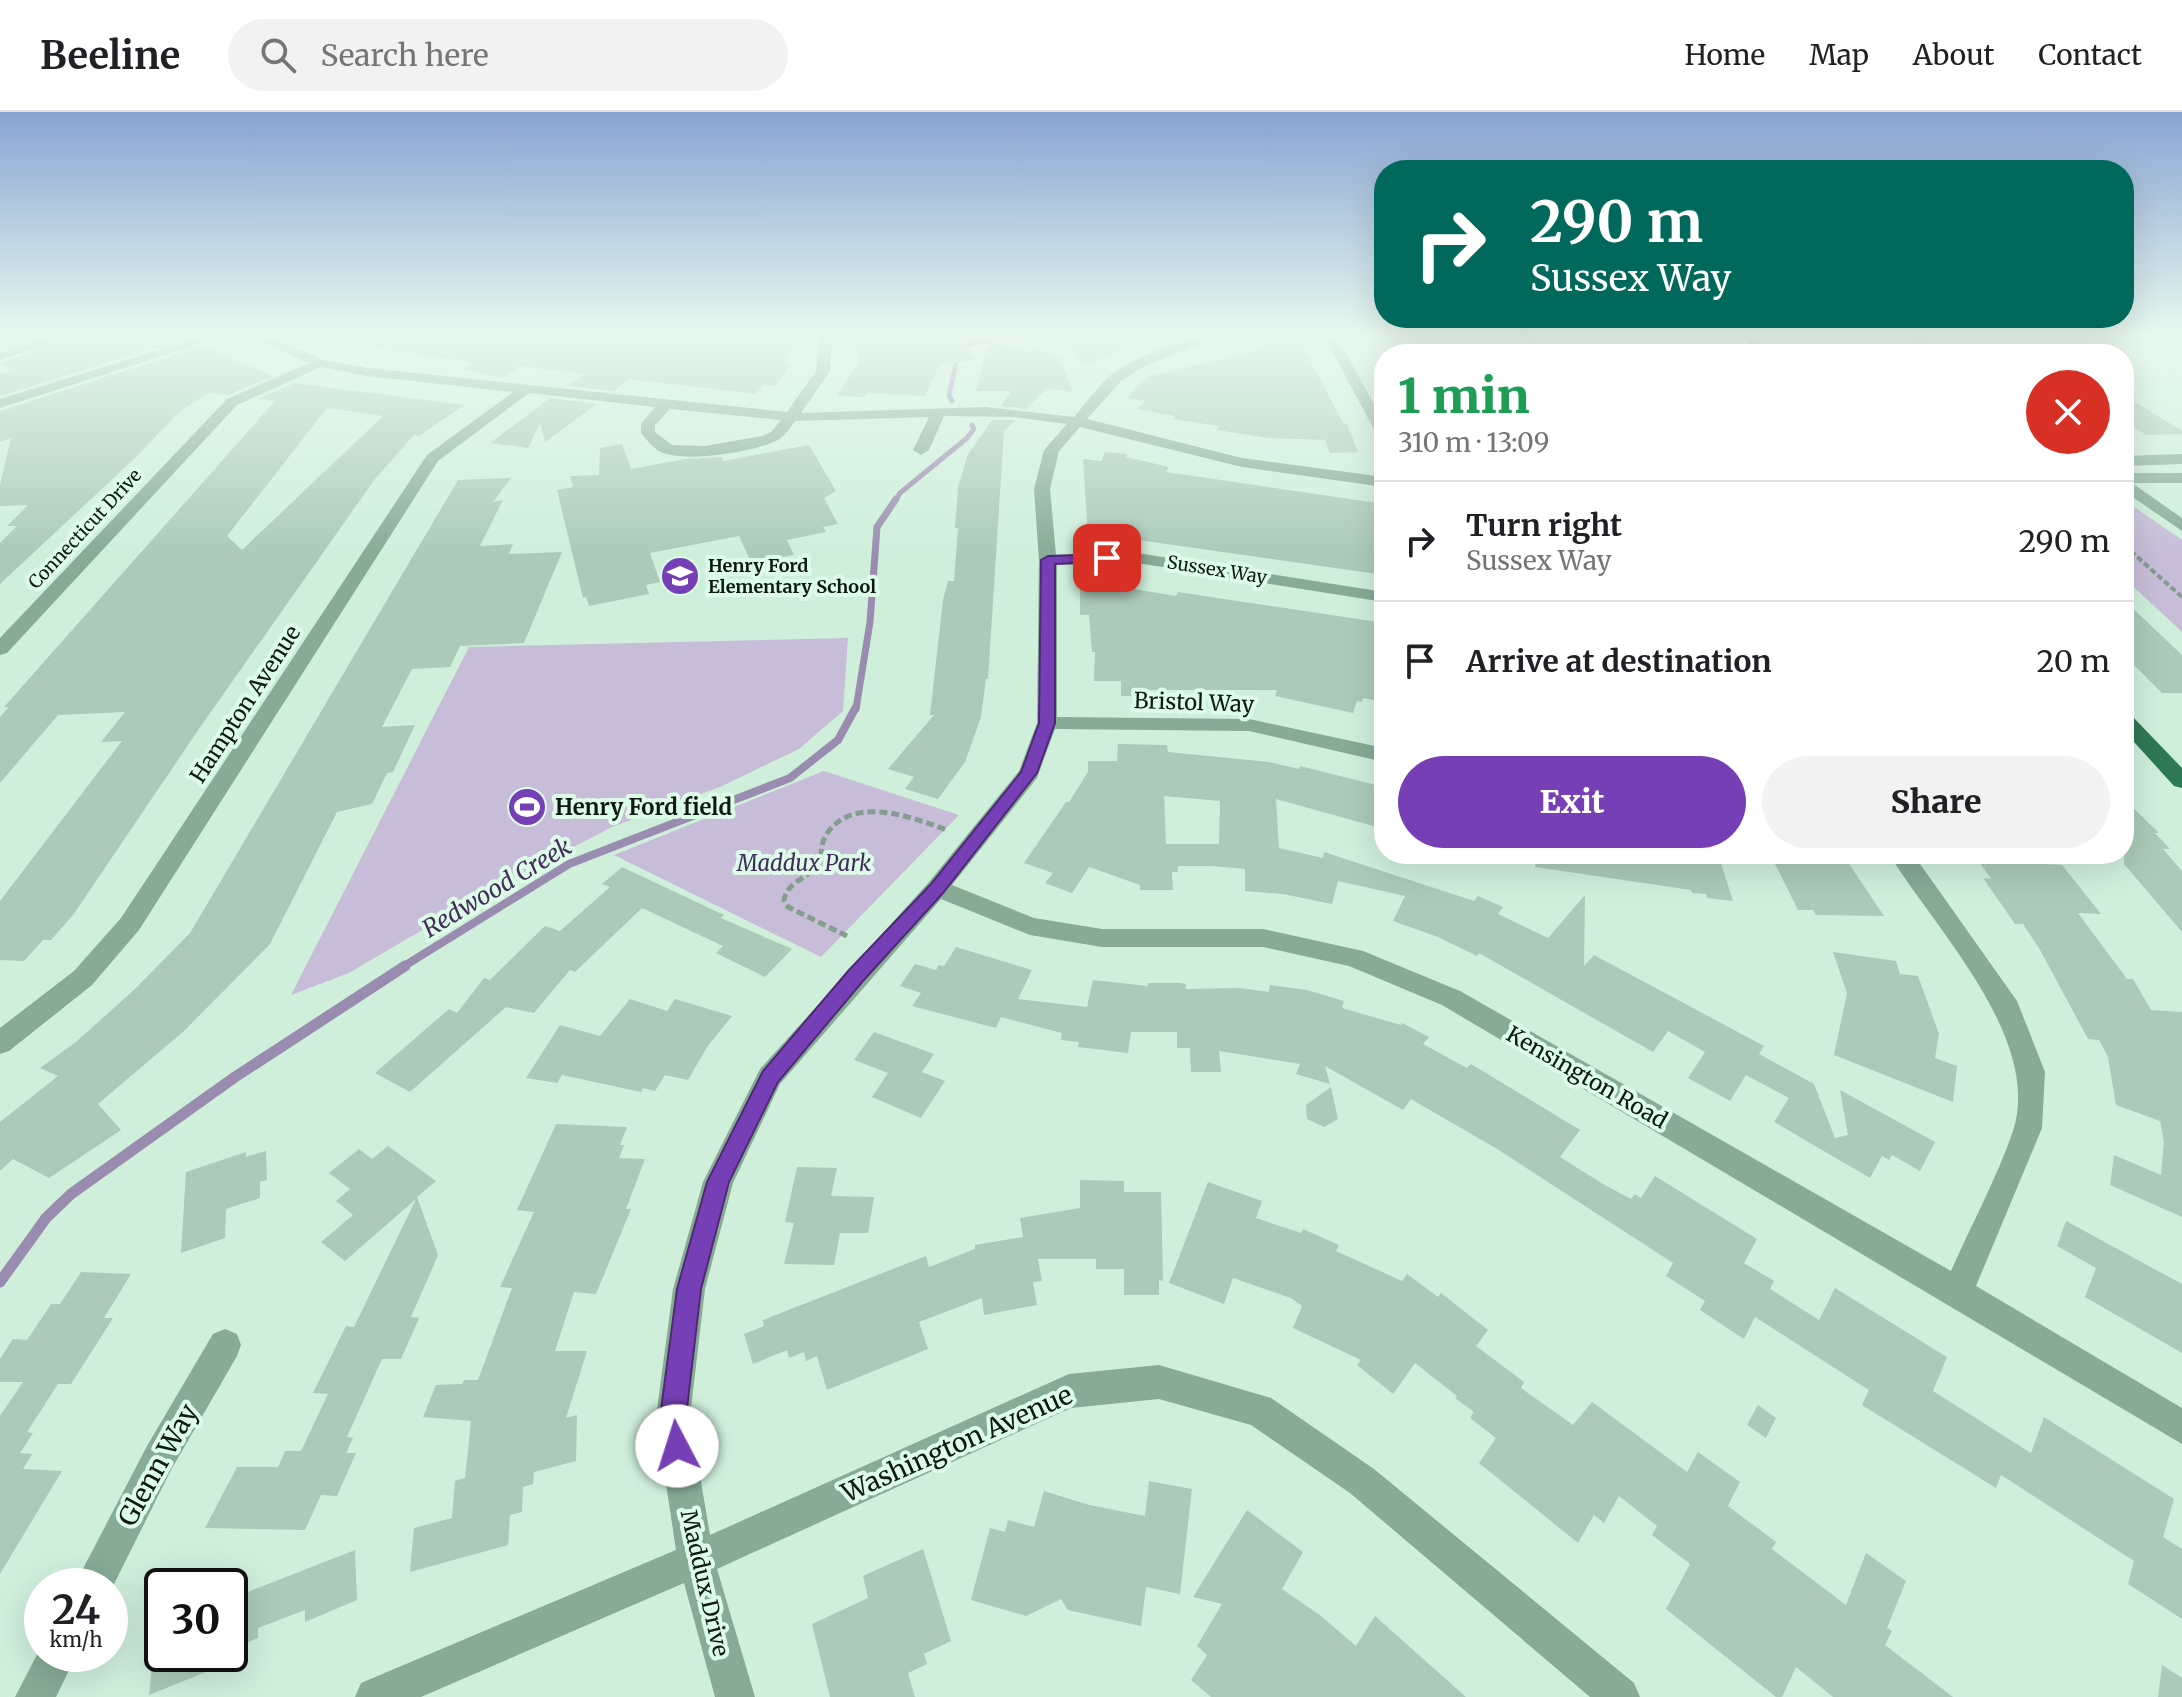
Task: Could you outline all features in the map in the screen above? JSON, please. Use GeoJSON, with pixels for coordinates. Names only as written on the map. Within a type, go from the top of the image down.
{"type":"FeatureCollection","features":[{"type":"Feature","properties":{"kind":"main road"},"geometry":{"type":"LineString","coordinates":[[2134,730],[2182,781]]}},
{"type":"Feature","properties":{"kind":"street","name":"Connecticut Drive"},"geometry":{"type":"LineString","coordinates":[[0,649],[226,408]]}},
{"type":"Feature","properties":{"kind":"street","name":"Hampton Avenue"},"geometry":{"type":"LineString","coordinates":[[0,1043],[83,978],[130,924],[432,458],[499,408]]}},
{"type":"Feature","properties":{"kind":"street"},"geometry":{"type":"LineString","coordinates":[[662,408],[648,424],[648,433],[665,448],[681,452],[760,441],[777,435],[797,408]]}},
{"type":"Feature","properties":{"kind":"street"},"geometry":{"type":"LineString","coordinates":[[704,408],[789,417],[855,418],[1012,412],[1079,420],[1226,459],[1374,481]]}},
{"type":"Feature","properties":{"kind":"street","name":"Maddux Drive"},"geometry":{"type":"LineString","coordinates":[[735,1697],[695,1557],[673,1417],[689,1289],[718,1182],[770,1077],[856,976],[937,888],[1029,773],[1047,723],[1048,560],[1042,489],[1052,450],[1090,408]]}},
{"type":"Feature","properties":{"kind":"street"},"geometry":{"type":"LineString","coordinates":[[921,450],[938,414]]}},
{"type":"Feature","properties":{"kind":"street"},"geometry":{"type":"LineString","coordinates":[[2134,461],[2182,459]]}},
{"type":"Feature","properties":{"kind":"street"},"geometry":{"type":"LineString","coordinates":[[2134,480],[2182,478]]}},
{"type":"Feature","properties":{"kind":"street"},"geometry":{"type":"LineString","coordinates":[[2134,489],[2182,526]]}},
{"type":"Feature","properties":{"kind":"street","name":"Sussex Way"},"geometry":{"type":"LineString","coordinates":[[1048,560],[1137,558],[1374,595]]}},
{"type":"Feature","properties":{"kind":"street","name":"Bristol Way"},"geometry":{"type":"LineString","coordinates":[[1047,723],[1249,725],[1374,753]]}},
{"type":"Feature","properties":{"kind":"street"},"geometry":{"type":"LineString","coordinates":[[1908,864],[2008,1008],[2031,1072],[2028,1128],[1958,1292]]}},
{"type":"Feature","properties":{"kind":"street","name":"Kensington Road"},"geometry":{"type":"LineString","coordinates":[[937,888],[1030,926],[1087,936],[1263,938],[1354,958],[1451,998],[1958,1292],[2182,1427]]}},
{"type":"Feature","properties":{"kind":"street","name":"Glenn Way"},"geometry":{"type":"LineString","coordinates":[[102,1568],[159,1458],[225,1345]]}},
{"type":"Feature","properties":{"kind":"street","name":"Washington Avenue"},"geometry":{"type":"LineString","coordinates":[[375,1697],[695,1557],[760,1532],[1069,1391],[1159,1382],[1259,1410],[1362,1481],[1620,1697]]}},
{"type":"Feature","properties":{"kind":"street"},"geometry":{"type":"LineString","coordinates":[[35,1697],[48,1672]]}},
{"type":"Feature","properties":{"kind":"path"},"geometry":{"type":"LineString","coordinates":[[2134,554],[2182,597]]}},
{"type":"Feature","properties":{"kind":"path"},"geometry":{"type":"LineString","coordinates":[[847,936],[788,907],[784,900],[789,886],[817,865],[828,831],[854,814],[870,810],[947,830]]}},
{"type":"Feature","properties":{"kind":"green space"},"geometry":{"type":"Polygon","coordinates":[[[2134,507],[2182,540],[2182,632],[2134,587],[2134,507]]]}},
{"type":"Feature","properties":{"kind":"green space","name":"Henry Ford field"},"geometry":{"type":"Polygon","coordinates":[[[848,638],[843,711],[799,749],[720,787],[612,827],[487,892],[349,973],[291,995],[469,647],[848,638]]]}},
{"type":"Feature","properties":{"kind":"green space","name":"Maddux Park"},"geometry":{"type":"Polygon","coordinates":[[[824,771],[959,815],[821,957],[614,855],[824,771]]]}},
{"type":"Feature","properties":{"kind":"building"},"geometry":{"type":"Polygon","coordinates":[[[9,408],[185,408],[0,584],[0,543],[17,526],[7,526],[28,505],[0,506],[0,485],[11,438],[0,442],[0,411],[9,408]]]}},
{"type":"Feature","properties":{"kind":"building"},"geometry":{"type":"Polygon","coordinates":[[[269,408],[460,408],[419,436],[414,435],[375,479],[203,723],[73,915],[51,940],[43,940],[24,961],[0,960],[0,901],[122,741],[101,742],[125,712],[58,715],[0,783],[0,717],[9,707],[4,707],[269,408]],[[327,408],[227,536],[242,550],[383,416],[327,408]]]}},
{"type":"Feature","properties":{"kind":"building"},"geometry":{"type":"Polygon","coordinates":[[[537,408],[592,408],[545,442],[540,423],[528,448],[490,443],[537,408]]]}},
{"type":"Feature","properties":{"kind":"building"},"geometry":{"type":"Polygon","coordinates":[[[1335,408],[1344,424],[1347,424],[1358,452],[1330,453],[1325,440],[1268,438],[1217,430],[1219,426],[1173,419],[1175,416],[1137,409],[1335,408]]]}},
{"type":"Feature","properties":{"kind":"building"},"geometry":{"type":"Polygon","coordinates":[[[2134,408],[2145,408],[2182,431],[2182,434],[2146,435],[2134,427],[2134,408]]]}},
{"type":"Feature","properties":{"kind":"building"},"geometry":{"type":"Polygon","coordinates":[[[992,420],[1015,420],[1004,431],[988,679],[981,717],[965,762],[938,799],[905,789],[914,777],[888,769],[934,715],[930,715],[943,600],[948,581],[954,581],[958,487],[968,454],[992,420]]]}},
{"type":"Feature","properties":{"kind":"building"},"geometry":{"type":"Polygon","coordinates":[[[622,444],[631,469],[685,459],[722,457],[723,461],[809,445],[836,491],[824,498],[838,524],[823,527],[826,532],[787,540],[794,555],[762,561],[760,558],[750,560],[739,536],[650,553],[660,582],[646,585],[649,594],[589,606],[586,597],[583,598],[557,490],[573,487],[570,476],[599,475],[600,448],[622,444]]]}},
{"type":"Feature","properties":{"kind":"building"},"geometry":{"type":"Polygon","coordinates":[[[1105,452],[1127,454],[1126,457],[1169,467],[1166,472],[1374,503],[1374,574],[1138,540],[1095,541],[1095,538],[1088,538],[1083,459],[1101,461],[1105,452]]]}},
{"type":"Feature","properties":{"kind":"building"},"geometry":{"type":"Polygon","coordinates":[[[511,478],[493,502],[503,500],[480,546],[513,544],[509,554],[562,552],[524,643],[460,646],[450,667],[412,669],[382,727],[415,725],[393,772],[387,773],[372,804],[337,812],[270,944],[184,1031],[98,1104],[121,1130],[49,1178],[13,1159],[0,1171],[0,1122],[58,1076],[40,1068],[76,1042],[135,989],[190,933],[458,480],[511,478]]]}},
{"type":"Feature","properties":{"kind":"building"},"geometry":{"type":"Polygon","coordinates":[[[1080,586],[1133,586],[1134,589],[1176,596],[1178,592],[1374,621],[1374,700],[1363,698],[1362,702],[1357,701],[1353,713],[1275,696],[1277,690],[1146,690],[1146,696],[1121,696],[1121,681],[1094,681],[1095,652],[1092,652],[1089,615],[1080,615],[1080,586]]]}},
{"type":"Feature","properties":{"kind":"building"},"geometry":{"type":"Polygon","coordinates":[[[2134,609],[2182,655],[2182,693],[2162,693],[2134,665],[2134,609]]]}},
{"type":"Feature","properties":{"kind":"building"},"geometry":{"type":"Polygon","coordinates":[[[1118,744],[1167,745],[1168,752],[1269,762],[1299,769],[1300,766],[1374,784],[1374,826],[1276,799],[1279,848],[1323,858],[1324,852],[1474,901],[1478,896],[1503,907],[1498,914],[1548,938],[1585,895],[1584,966],[1594,955],[1764,1046],[1759,1054],[1814,1084],[1835,1138],[1848,1135],[1840,1090],[1935,1142],[1920,1171],[1892,1155],[1889,1160],[1882,1156],[1870,1178],[1774,1122],[1789,1098],[1746,1075],[1730,1101],[1688,1078],[1705,1052],[1668,1031],[1653,1052],[1479,953],[1477,956],[1438,937],[1393,921],[1405,896],[1338,881],[1332,904],[1283,894],[1245,891],[1245,869],[1211,866],[1178,866],[1178,872],[1172,872],[1173,890],[1140,890],[1140,885],[1089,867],[1072,893],[1045,883],[1053,873],[1024,863],[1088,772],[1088,761],[1117,761],[1118,744]],[[1164,796],[1166,844],[1219,844],[1220,801],[1164,796]]]}},
{"type":"Feature","properties":{"kind":"building"},"geometry":{"type":"Polygon","coordinates":[[[2134,809],[2159,833],[2155,833],[2170,849],[2163,849],[2182,871],[2182,932],[2124,864],[2134,864],[2134,809]]]}},
{"type":"Feature","properties":{"kind":"building"},"geometry":{"type":"Polygon","coordinates":[[[1535,864],[1721,864],[1733,901],[1707,898],[1706,894],[1692,893],[1691,890],[1535,867],[1535,864]]]}},
{"type":"Feature","properties":{"kind":"building"},"geometry":{"type":"Polygon","coordinates":[[[1775,864],[1849,864],[1884,916],[1816,915],[1813,910],[1798,910],[1775,864]]]}},
{"type":"Feature","properties":{"kind":"building"},"geometry":{"type":"Polygon","coordinates":[[[1981,864],[2062,865],[2101,914],[2078,913],[2127,979],[2133,979],[2151,1010],[2182,1012],[2182,1217],[2110,1185],[2114,1155],[2161,1175],[2164,1142],[2160,1121],[2116,1105],[2108,1057],[2099,1040],[2088,1039],[2039,948],[2023,924],[2015,924],[1983,878],[1991,879],[1981,864]]]}},
{"type":"Feature","properties":{"kind":"building"},"geometry":{"type":"Polygon","coordinates":[[[622,867],[724,915],[721,918],[792,949],[765,977],[716,953],[723,946],[642,908],[575,972],[570,970],[534,1013],[506,1007],[410,1092],[375,1073],[449,1009],[457,1013],[484,978],[490,980],[545,926],[560,931],[610,887],[602,884],[622,867]]]}},
{"type":"Feature","properties":{"kind":"building"},"geometry":{"type":"Polygon","coordinates":[[[956,947],[1032,970],[1018,999],[1087,1007],[1093,980],[1148,986],[1148,983],[1180,983],[1186,984],[1186,989],[1239,988],[1269,992],[1270,985],[1307,990],[1344,1001],[1342,1008],[1402,1023],[1429,1037],[1423,1044],[1467,1068],[1471,1064],[1580,1130],[1560,1157],[1603,1184],[1631,1199],[1635,1194],[1641,1198],[1655,1176],[1757,1239],[1744,1263],[1774,1281],[1770,1289],[1819,1320],[1835,1288],[1947,1357],[1933,1391],[2031,1453],[2044,1417],[2174,1499],[2163,1537],[2182,1549],[2182,1619],[2128,1584],[2134,1561],[2001,1475],[1996,1488],[1862,1405],[1869,1390],[1755,1317],[1744,1339],[1700,1310],[1705,1301],[1666,1276],[1673,1263],[1497,1149],[1411,1099],[1403,1110],[1325,1066],[1330,1084],[1296,1074],[1300,1064],[1219,1051],[1221,1072],[1191,1072],[1190,1048],[1177,1048],[1177,1032],[1131,1032],[1128,1053],[1078,1047],[1079,1042],[1061,1040],[1062,1033],[1001,1017],[996,1028],[912,1006],[921,993],[900,986],[915,964],[936,970],[939,965],[944,966],[956,947]]]}},
{"type":"Feature","properties":{"kind":"building"},"geometry":{"type":"Polygon","coordinates":[[[1833,952],[1896,961],[1900,974],[1918,976],[1939,1034],[1935,1058],[1957,1066],[1953,1102],[1834,1055],[1847,993],[1833,952]]]}},
{"type":"Feature","properties":{"kind":"building"},"geometry":{"type":"Polygon","coordinates":[[[630,999],[667,1011],[675,999],[732,1016],[707,1047],[688,1080],[665,1075],[655,1091],[643,1088],[641,1092],[562,1075],[557,1083],[526,1078],[560,1025],[600,1036],[630,999]]]}},
{"type":"Feature","properties":{"kind":"building"},"geometry":{"type":"Polygon","coordinates":[[[874,1032],[934,1054],[922,1072],[945,1081],[921,1118],[872,1097],[888,1073],[854,1060],[874,1032]]]}},
{"type":"Feature","properties":{"kind":"building"},"geometry":{"type":"Polygon","coordinates":[[[1331,1087],[1338,1119],[1324,1127],[1307,1119],[1306,1105],[1331,1087]]]}},
{"type":"Feature","properties":{"kind":"building"},"geometry":{"type":"Polygon","coordinates":[[[556,1124],[627,1127],[619,1158],[645,1159],[626,1209],[631,1209],[596,1294],[574,1292],[555,1351],[587,1351],[566,1418],[577,1415],[576,1461],[534,1472],[533,1484],[523,1487],[522,1512],[510,1515],[508,1545],[410,1572],[414,1528],[452,1518],[455,1481],[465,1478],[471,1421],[423,1417],[436,1385],[478,1380],[512,1288],[500,1287],[534,1212],[517,1210],[556,1124]]]}},
{"type":"Feature","properties":{"kind":"building"},"geometry":{"type":"Polygon","coordinates":[[[388,1146],[436,1181],[417,1197],[438,1255],[411,1317],[419,1318],[401,1359],[382,1359],[347,1437],[353,1438],[346,1453],[356,1453],[337,1496],[321,1495],[305,1530],[205,1528],[237,1467],[278,1467],[285,1451],[301,1451],[328,1394],[313,1393],[346,1326],[354,1327],[416,1199],[345,1261],[321,1242],[353,1215],[336,1201],[350,1189],[329,1173],[359,1149],[372,1159],[388,1146]]]}},
{"type":"Feature","properties":{"kind":"building"},"geometry":{"type":"Polygon","coordinates":[[[266,1151],[267,1180],[260,1182],[260,1198],[226,1209],[225,1238],[181,1253],[186,1172],[246,1152],[246,1157],[266,1151]]]}},
{"type":"Feature","properties":{"kind":"building"},"geometry":{"type":"Polygon","coordinates":[[[797,1167],[837,1168],[831,1196],[874,1197],[868,1233],[840,1233],[834,1265],[784,1264],[794,1223],[785,1222],[797,1167]]]}},
{"type":"Feature","properties":{"kind":"building"},"geometry":{"type":"Polygon","coordinates":[[[1080,1180],[1124,1181],[1124,1192],[1161,1192],[1163,1281],[1159,1280],[1159,1295],[1124,1295],[1124,1269],[1096,1269],[1096,1259],[1038,1259],[1042,1281],[1033,1282],[1037,1305],[984,1315],[982,1298],[919,1322],[928,1349],[827,1390],[817,1356],[806,1361],[804,1352],[789,1358],[787,1350],[753,1364],[744,1334],[764,1326],[763,1320],[926,1256],[929,1267],[975,1249],[975,1245],[1023,1237],[1020,1218],[1080,1208],[1080,1180]]]}},
{"type":"Feature","properties":{"kind":"building"},"geometry":{"type":"Polygon","coordinates":[[[1208,1182],[1262,1201],[1256,1218],[1301,1233],[1303,1229],[1339,1245],[1336,1251],[1402,1281],[1407,1274],[1438,1297],[1441,1293],[1488,1330],[1476,1346],[1524,1382],[1521,1388],[1573,1425],[1592,1402],[1687,1472],[1698,1452],[1740,1482],[1728,1506],[1776,1542],[1772,1549],[1846,1605],[1866,1553],[1906,1581],[1887,1628],[1892,1631],[1885,1645],[1953,1697],[1833,1697],[1796,1667],[1782,1697],[1776,1697],[1666,1609],[1690,1564],[1652,1535],[1657,1526],[1619,1496],[1604,1523],[1594,1515],[1578,1543],[1479,1463],[1496,1438],[1470,1418],[1474,1412],[1455,1398],[1457,1396],[1415,1363],[1393,1394],[1357,1365],[1361,1360],[1293,1328],[1302,1306],[1291,1298],[1233,1278],[1224,1304],[1169,1283],[1208,1182]]]}},
{"type":"Feature","properties":{"kind":"building"},"geometry":{"type":"Polygon","coordinates":[[[2066,1221],[2182,1284],[2182,1353],[2085,1297],[2096,1268],[2057,1246],[2066,1221]]]}},
{"type":"Feature","properties":{"kind":"building"},"geometry":{"type":"Polygon","coordinates":[[[81,1272],[131,1274],[104,1318],[113,1318],[71,1384],[58,1384],[27,1432],[33,1433],[20,1453],[32,1454],[23,1469],[62,1471],[0,1574],[0,1416],[23,1382],[0,1382],[0,1359],[13,1339],[27,1340],[51,1304],[60,1304],[81,1272]]]}},
{"type":"Feature","properties":{"kind":"building"},"geometry":{"type":"Polygon","coordinates":[[[1758,1405],[1776,1418],[1766,1438],[1747,1425],[1758,1405]]]}},
{"type":"Feature","properties":{"kind":"building"},"geometry":{"type":"Polygon","coordinates":[[[1149,1481],[1192,1489],[1180,1594],[1146,1587],[1141,1626],[1068,1610],[1061,1599],[1026,1616],[971,1600],[990,1528],[1005,1532],[1008,1520],[1034,1527],[1044,1491],[1089,1505],[1145,1516],[1149,1481]]]}},
{"type":"Feature","properties":{"kind":"building"},"geometry":{"type":"Polygon","coordinates":[[[1247,1510],[1303,1552],[1282,1589],[1321,1616],[1356,1646],[1375,1616],[1466,1697],[1211,1697],[1191,1680],[1207,1655],[1197,1646],[1222,1604],[1193,1597],[1247,1510]]]}},
{"type":"Feature","properties":{"kind":"building"},"geometry":{"type":"Polygon","coordinates":[[[923,1549],[951,1641],[924,1654],[927,1664],[908,1673],[915,1697],[830,1697],[812,1624],[868,1598],[863,1576],[923,1549]]]}},
{"type":"Feature","properties":{"kind":"building"},"geometry":{"type":"Polygon","coordinates":[[[355,1550],[357,1600],[305,1622],[305,1610],[258,1628],[258,1638],[248,1642],[248,1592],[355,1550]]]}},
{"type":"Feature","properties":{"kind":"building"},"geometry":{"type":"Polygon","coordinates":[[[2162,1665],[2182,1678],[2182,1697],[2158,1697],[2162,1665]]]}},
{"type":"Feature","properties":{"kind":"building"},"geometry":{"type":"Polygon","coordinates":[[[151,1672],[206,1672],[149,1695],[151,1672]]]}},
{"type":"Feature","properties":{"kind":"waterway","name":"Redwood Creek"},"geometry":{"type":"LineString","coordinates":[[895,501],[900,493],[967,438],[974,429],[972,425]]}},
{"type":"Feature","properties":{"kind":"waterway","name":"Redwood Creek"},"geometry":{"type":"LineString","coordinates":[[856,709],[870,622],[877,527],[896,499]]}},
{"type":"Feature","properties":{"kind":"waterway","name":"Redwood Creek"},"geometry":{"type":"LineString","coordinates":[[401,968],[569,864],[790,778],[838,740],[856,707]]}},
{"type":"Feature","properties":{"kind":"waterway","name":"Redwood Creek"},"geometry":{"type":"LineString","coordinates":[[0,1282],[46,1218],[71,1194],[235,1077],[405,966]]}},
{"type":"Feature","properties":{"kind":"place","name":"Henry Ford Elementary School"},"geometry":{"type":"Point","coordinates":[680,576]}},
{"type":"Feature","properties":{"kind":"place","name":"Henry Ford field"},"geometry":{"type":"Point","coordinates":[527,807]}},
{"type":"Feature","properties":{"kind":"route"},"geometry":{"type":"LineString","coordinates":[[677,1446],[673,1417],[689,1289],[718,1182],[770,1077],[856,976],[937,888],[1029,773],[1047,723],[1048,560],[1107,558]]}}]}
